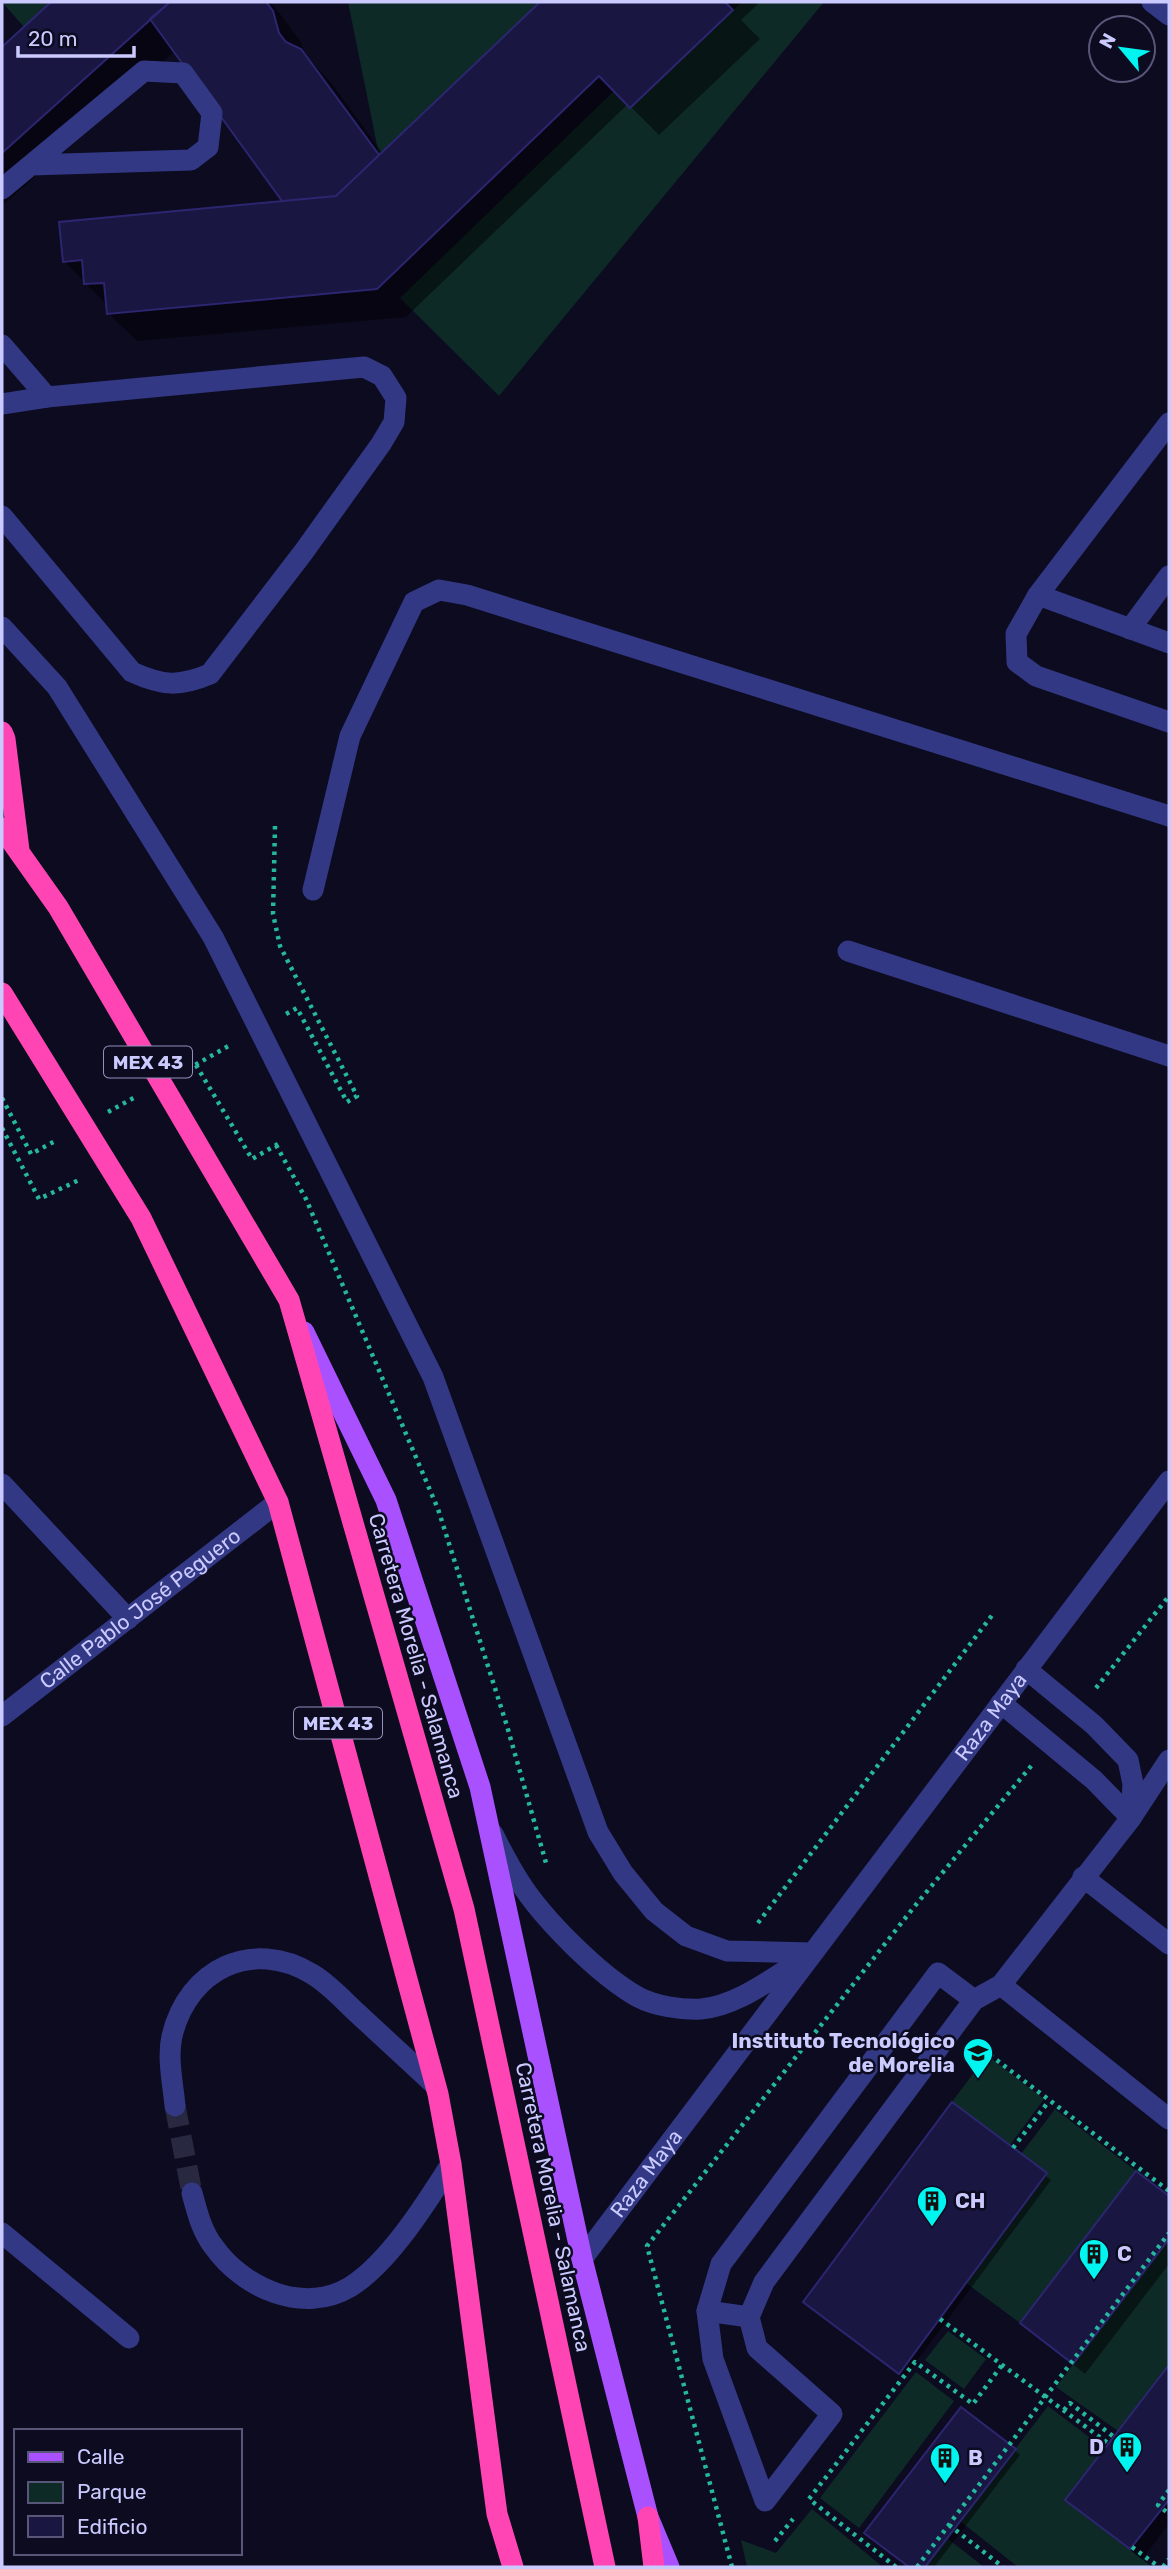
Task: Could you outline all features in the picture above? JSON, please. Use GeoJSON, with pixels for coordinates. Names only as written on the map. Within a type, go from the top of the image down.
{"type":"FeatureCollection","features":[{"type":"Feature","properties":{"kind":"highway"},"geometry":{"type":"LineString","coordinates":[[2,732],[19,852]]}},
{"type":"Feature","properties":{"kind":"highway","name":"Carretera Morelia - Salamanca"},"geometry":{"type":"LineString","coordinates":[[2,828],[58,907],[289,1300],[464,1909],[605,2567]]}},
{"type":"Feature","properties":{"kind":"highway","name":"MEX 43"},"geometry":{"type":"LineString","coordinates":[[2,993],[141,1218],[278,1502],[435,2085],[451,2164],[497,2514],[513,2567]]}},
{"type":"Feature","properties":{"kind":"highway"},"geometry":{"type":"LineString","coordinates":[[648,2518],[654,2567]]}},
{"type":"Feature","properties":{"kind":"main road"},"geometry":{"type":"LineString","coordinates":[[289,1300],[386,1500],[480,1787],[582,2259],[648,2518],[669,2567]]}},
{"type":"Feature","properties":{"kind":"main road"},"geometry":{"type":"LineString","coordinates":[[497,2514],[504,2567]]}},
{"type":"Feature","properties":{"kind":"street"},"geometry":{"type":"LineString","coordinates":[[1152,2],[1169,15]]}},
{"type":"Feature","properties":{"kind":"street"},"geometry":{"type":"LineString","coordinates":[[2,189],[144,71],[183,73],[212,113],[208,147],[191,160],[31,165]]}},
{"type":"Feature","properties":{"kind":"street"},"geometry":{"type":"LineString","coordinates":[[2,345],[47,397]]}},
{"type":"Feature","properties":{"kind":"street"},"geometry":{"type":"LineString","coordinates":[[2,404],[47,397],[364,367],[382,376],[396,398],[394,422],[381,444],[302,554],[210,674],[188,683],[156,683],[132,672],[2,516]]}},
{"type":"Feature","properties":{"kind":"street"},"geometry":{"type":"LineString","coordinates":[[1169,423],[1038,595],[1016,634],[1017,662],[1036,676],[1169,722]]}},
{"type":"Feature","properties":{"kind":"street"},"geometry":{"type":"LineString","coordinates":[[1130,629],[1169,576]]}},
{"type":"Feature","properties":{"kind":"street"},"geometry":{"type":"LineString","coordinates":[[313,890],[350,736],[414,602],[439,590],[480,600],[1169,816]]}},
{"type":"Feature","properties":{"kind":"street"},"geometry":{"type":"LineString","coordinates":[[1038,595],[1169,643]]}},
{"type":"Feature","properties":{"kind":"street"},"geometry":{"type":"LineString","coordinates":[[2,627],[57,687],[213,937],[433,1377],[598,1832],[623,1873],[654,1911],[687,1936],[727,1951],[813,1953]]}},
{"type":"Feature","properties":{"kind":"street"},"geometry":{"type":"LineString","coordinates":[[848,951],[1169,1056]]}},
{"type":"Feature","properties":{"kind":"street","name":"Raza Maya"},"geometry":{"type":"LineString","coordinates":[[582,2259],[1169,1482]]}},
{"type":"Feature","properties":{"kind":"street"},"geometry":{"type":"LineString","coordinates":[[2,1484],[128,1619]]}},
{"type":"Feature","properties":{"kind":"street","name":"Calle Pablo José Peguero"},"geometry":{"type":"LineString","coordinates":[[2,1716],[278,1502]]}},
{"type":"Feature","properties":{"kind":"street"},"geometry":{"type":"LineString","coordinates":[[1026,1669],[1094,1725],[1128,1760],[1133,1784],[1130,1818]]}},
{"type":"Feature","properties":{"kind":"street"},"geometry":{"type":"LineString","coordinates":[[1001,1703],[1094,1780],[1130,1818]]}},
{"type":"Feature","properties":{"kind":"street"},"geometry":{"type":"LineString","coordinates":[[974,2000],[938,1973],[721,2264],[707,2311],[713,2359],[765,2501],[832,2414],[757,2348],[749,2317],[764,2282],[974,2000],[1001,1985],[1130,1818],[1169,1760]]}},
{"type":"Feature","properties":{"kind":"street","name":"Raza Maya"},"geometry":{"type":"LineString","coordinates":[[491,1831],[519,1882],[556,1930],[639,1998],[668,2007],[702,2009],[729,2001],[757,1987],[813,1953]]}},
{"type":"Feature","properties":{"kind":"street"},"geometry":{"type":"LineString","coordinates":[[1083,1877],[1169,1944]]}},
{"type":"Feature","properties":{"kind":"street"},"geometry":{"type":"LineString","coordinates":[[175,2106],[170,2066],[172,2037],[180,2014],[192,1992],[208,1975],[251,1958],[270,1957],[294,1965],[328,1985],[435,2085]]}},
{"type":"Feature","properties":{"kind":"street"},"geometry":{"type":"LineString","coordinates":[[1001,1985],[1169,2119]]}},
{"type":"Feature","properties":{"kind":"street"},"geometry":{"type":"LineString","coordinates":[[191,2193],[202,2225],[214,2247],[233,2268],[277,2295],[305,2299],[327,2296],[349,2287],[366,2274],[417,2217],[451,2164]]}},
{"type":"Feature","properties":{"kind":"street"},"geometry":{"type":"LineString","coordinates":[[2,2233],[129,2338]]}},
{"type":"Feature","properties":{"kind":"street"},"geometry":{"type":"LineString","coordinates":[[707,2311],[749,2317]]}},
{"type":"Feature","properties":{"kind":"path"},"geometry":{"type":"LineString","coordinates":[[275,826],[273,914],[280,946],[357,1096],[347,1102],[297,1008]]}},
{"type":"Feature","properties":{"kind":"path"},"geometry":{"type":"LineString","coordinates":[[196,1065],[252,1158],[308,1127]]}},
{"type":"Feature","properties":{"kind":"path"},"geometry":{"type":"LineString","coordinates":[[2,1098],[31,1154]]}},
{"type":"Feature","properties":{"kind":"path"},"geometry":{"type":"LineString","coordinates":[[2,1128],[39,1199],[110,1165]]}},
{"type":"Feature","properties":{"kind":"path"},"geometry":{"type":"LineString","coordinates":[[276,1145],[306,1199],[438,1509],[507,1726],[549,1871]]}},
{"type":"Feature","properties":{"kind":"path"},"geometry":{"type":"LineString","coordinates":[[1096,1689],[1169,1596]]}},
{"type":"Feature","properties":{"kind":"path"},"geometry":{"type":"LineString","coordinates":[[752,1931],[993,1614]]}},
{"type":"Feature","properties":{"kind":"path"},"geometry":{"type":"LineString","coordinates":[[990,2055],[1169,2191]]}},
{"type":"Feature","properties":{"kind":"path"},"geometry":{"type":"LineString","coordinates":[[1013,2148],[1049,2101]]}},
{"type":"Feature","properties":{"kind":"path"},"geometry":{"type":"LineString","coordinates":[[917,2567],[1169,2233]]}},
{"type":"Feature","properties":{"kind":"path"},"geometry":{"type":"LineString","coordinates":[[940,2319],[1108,2444]]}},
{"type":"Feature","properties":{"kind":"path"},"geometry":{"type":"LineString","coordinates":[[896,2567],[809,2499],[915,2362],[972,2404],[1002,2365]]}},
{"type":"Feature","properties":{"kind":"path"},"geometry":{"type":"LineString","coordinates":[[1064,2410],[1070,2403],[1114,2437]]}},
{"type":"Feature","properties":{"kind":"path"},"geometry":{"type":"LineString","coordinates":[[1169,2490],[1158,2505],[1169,2514]]}},
{"type":"Feature","properties":{"kind":"path"},"geometry":{"type":"LineString","coordinates":[[949,2525],[1003,2567]]}},
{"type":"Feature","properties":{"kind":"path"},"geometry":{"type":"LineString","coordinates":[[1132,2547],[1161,2567],[1169,2559]]}},
{"type":"Feature","properties":{"kind":"green space"},"geometry":{"type":"Polygon","coordinates":[[[2,2],[51,2],[24,27],[2,2]]]}},
{"type":"Feature","properties":{"kind":"green space"},"geometry":{"type":"Polygon","coordinates":[[[348,2],[540,2],[379,155],[348,2]]]}},
{"type":"Feature","properties":{"kind":"green space"},"geometry":{"type":"Polygon","coordinates":[[[742,2],[824,2],[499,396],[400,298],[614,91],[630,108],[742,2]]]}},
{"type":"Feature","properties":{"kind":"green space"},"geometry":{"type":"Polygon","coordinates":[[[987,2055],[1044,2099],[1010,2145],[952,2102],[987,2055]]]}},
{"type":"Feature","properties":{"kind":"green space"},"geometry":{"type":"Polygon","coordinates":[[[1055,2109],[1136,2171],[1020,2323],[966,2283],[1047,2174],[1021,2154],[1055,2109]]]}},
{"type":"Feature","properties":{"kind":"green space"},"geometry":{"type":"Polygon","coordinates":[[[1169,2239],[1169,2365],[1118,2431],[1056,2387],[1169,2239]]]}},
{"type":"Feature","properties":{"kind":"green space"},"geometry":{"type":"Polygon","coordinates":[[[948,2331],[986,2359],[964,2389],[925,2360],[948,2331]]]}},
{"type":"Feature","properties":{"kind":"green space"},"geometry":{"type":"Polygon","coordinates":[[[916,2372],[954,2401],[859,2528],[820,2498],[916,2372]]]}},
{"type":"Feature","properties":{"kind":"green space"},"geometry":{"type":"Polygon","coordinates":[[[1048,2406],[1105,2449],[1066,2500],[1152,2567],[1018,2567],[960,2521],[1048,2406]]]}},
{"type":"Feature","properties":{"kind":"green space"},"geometry":{"type":"Polygon","coordinates":[[[812,2509],[883,2567],[747,2567],[741,2540],[776,2553],[812,2509]]]}},
{"type":"Feature","properties":{"kind":"green space"},"geometry":{"type":"Polygon","coordinates":[[[947,2538],[984,2567],[925,2567],[947,2538]]]}},
{"type":"Feature","properties":{"kind":"building"},"geometry":{"type":"Polygon","coordinates":[[[51,2],[170,2],[2,153],[2,47],[51,2]]]}},
{"type":"Feature","properties":{"kind":"building"},"geometry":{"type":"Polygon","coordinates":[[[170,2],[266,2],[273,11],[279,33],[286,42],[301,49],[379,155],[336,196],[282,201],[150,19],[170,2]]]}},
{"type":"Feature","properties":{"kind":"building"},"geometry":{"type":"Polygon","coordinates":[[[540,2],[725,2],[733,10],[630,108],[599,76],[377,289],[107,314],[104,283],[84,284],[82,260],[63,262],[59,222],[336,196],[540,2]]]}},
{"type":"Feature","properties":{"kind":"building","name":"CH"},"geometry":{"type":"Polygon","coordinates":[[[952,2102],[1047,2173],[899,2374],[803,2302],[952,2102]]]}},
{"type":"Feature","properties":{"kind":"building","name":"C"},"geometry":{"type":"Polygon","coordinates":[[[1136,2171],[1169,2196],[1169,2239],[1073,2364],[1020,2323],[1136,2171]]]}},
{"type":"Feature","properties":{"kind":"building","name":"D"},"geometry":{"type":"Polygon","coordinates":[[[1169,2365],[1169,2500],[1130,2549],[1065,2500],[1169,2365]]]}},
{"type":"Feature","properties":{"kind":"building","name":"B"},"geometry":{"type":"Polygon","coordinates":[[[961,2407],[1016,2449],[925,2567],[909,2567],[864,2533],[961,2407]]]}},
{"type":"Feature","properties":{"kind":"tunnel"},"geometry":{"type":"LineString","coordinates":[[175,2106],[192,2193]]}},
{"type":"Feature","properties":{"kind":"place","name":"Instituto Tecnológico de Morelia"},"geometry":{"type":"Point","coordinates":[978,2080]}},
{"type":"Feature","properties":{"kind":"place","name":"CH"},"geometry":{"type":"Point","coordinates":[932,2228]}},
{"type":"Feature","properties":{"kind":"place","name":"C"},"geometry":{"type":"Point","coordinates":[1094,2281]}},
{"type":"Feature","properties":{"kind":"place","name":"D"},"geometry":{"type":"Point","coordinates":[1127,2474]}},
{"type":"Feature","properties":{"kind":"place","name":"B"},"geometry":{"type":"Point","coordinates":[945,2485]}}]}
